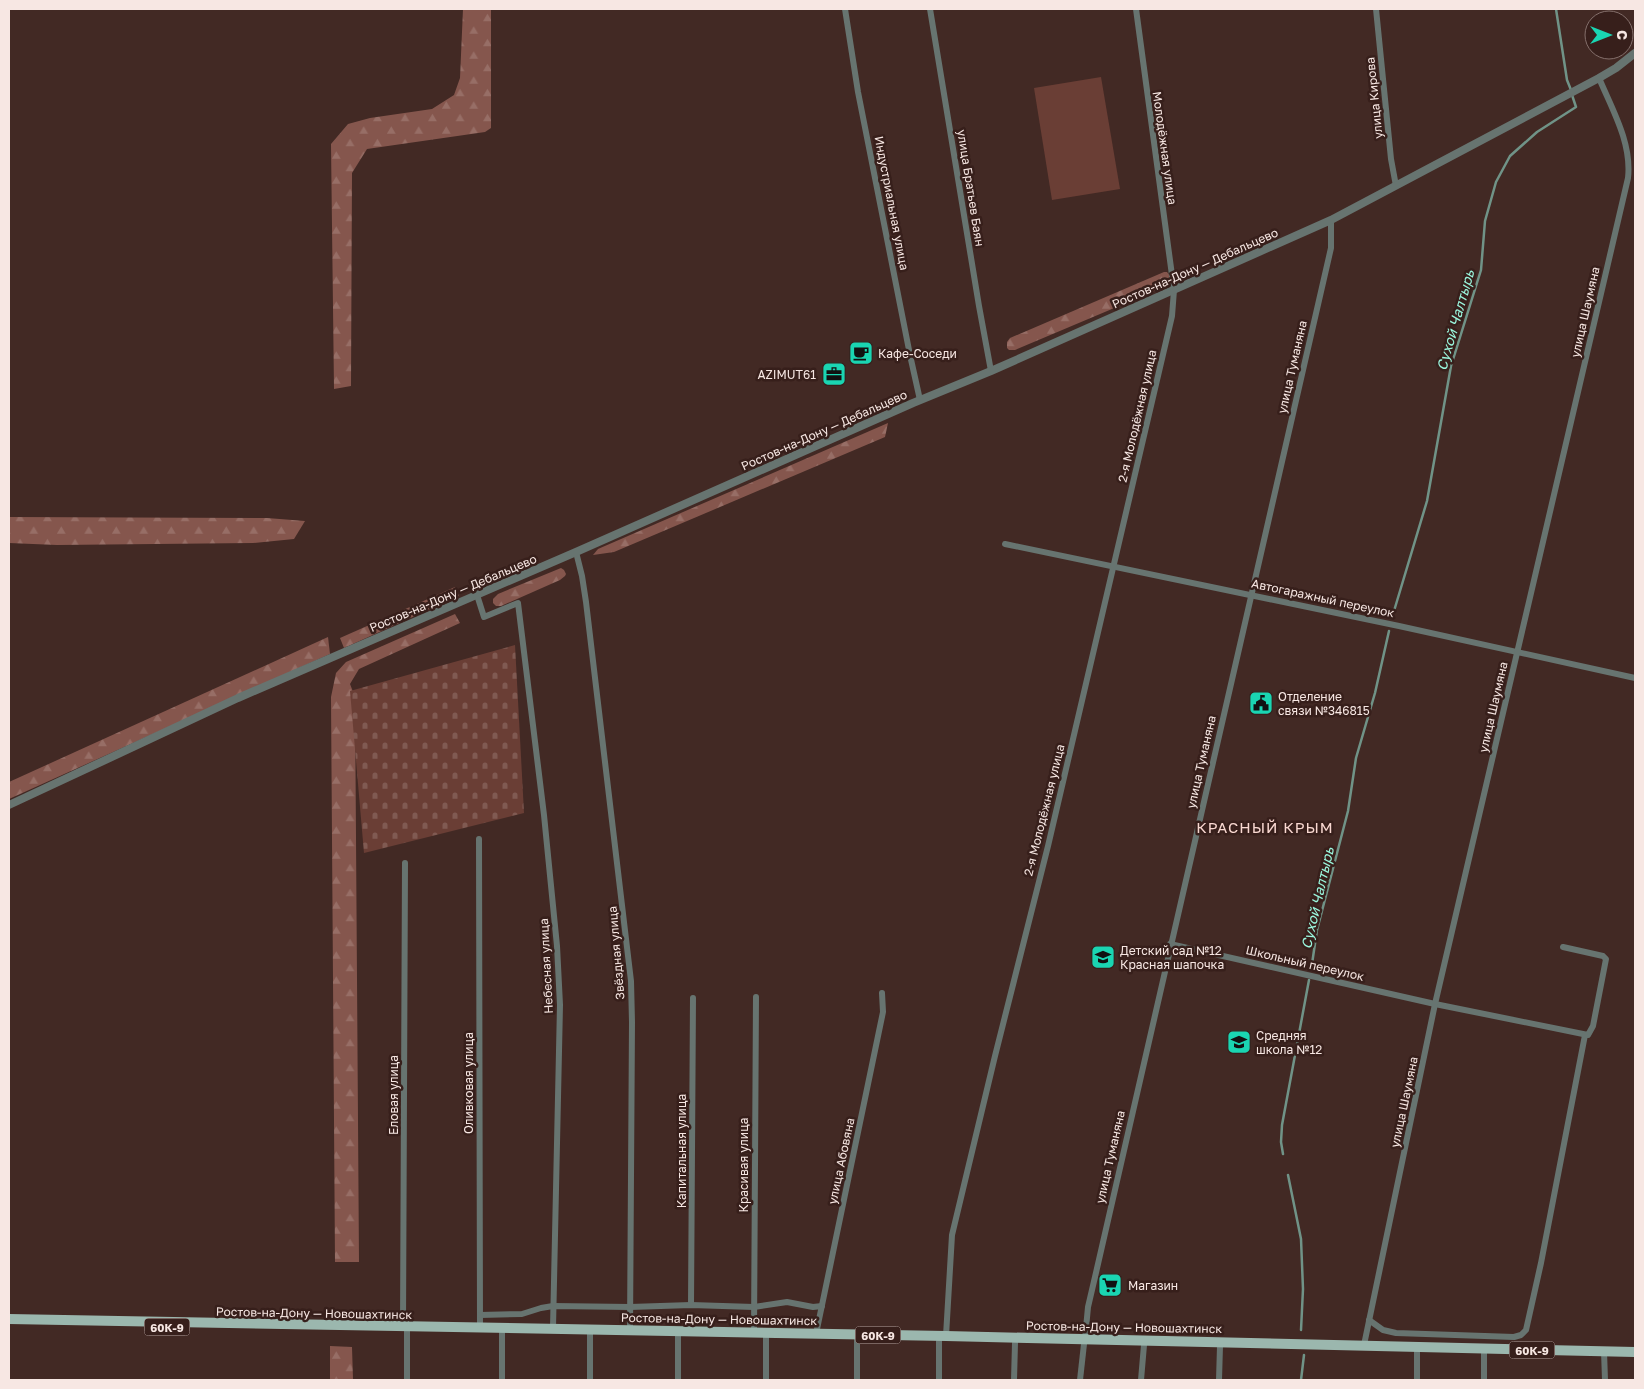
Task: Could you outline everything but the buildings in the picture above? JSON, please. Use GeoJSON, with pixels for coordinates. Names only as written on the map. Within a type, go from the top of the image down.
{"type":"FeatureCollection","features":[{"type":"Feature","properties":{"kind":"main road","name":"Ростов-на-Дону — Новошахтинск"},"geometry":{"type":"LineString","coordinates":[[9,1319],[326,1328]]}},
{"type":"Feature","properties":{"kind":"main road","name":"Ростов-на-Дону — Новошахтинск"},"geometry":{"type":"LineString","coordinates":[[9,1323],[857,1339],[942,1338],[1015,1343],[1085,1341],[1144,1345],[1429,1348]]}},
{"type":"Feature","properties":{"kind":"main road","name":"Ростов-на-Дону — Новошахтинск"},"geometry":{"type":"LineString","coordinates":[[405,1329],[553,1328],[1635,1352]]}},
{"type":"Feature","properties":{"kind":"street","name":"Индустриальная улица"},"geometry":{"type":"LineString","coordinates":[[845,9],[858,92],[920,400]]}},
{"type":"Feature","properties":{"kind":"street","name":"улица Братьев Баян"},"geometry":{"type":"LineString","coordinates":[[930,9],[991,371]]}},
{"type":"Feature","properties":{"kind":"street","name":"Молодёжная улица"},"geometry":{"type":"LineString","coordinates":[[1136,9],[1174,290]]}},
{"type":"Feature","properties":{"kind":"street","name":"улица Кирова"},"geometry":{"type":"LineString","coordinates":[[1376,9],[1391,159],[1396,186]]}},
{"type":"Feature","properties":{"kind":"street","name":"Ростов-на-Дону — Дебальцево"},"geometry":{"type":"LineString","coordinates":[[9,805],[238,698],[576,552],[920,400],[991,371],[1331,220],[1599,78],[1635,53]]}},
{"type":"Feature","properties":{"kind":"street","name":"улица Шаумяна"},"geometry":{"type":"LineString","coordinates":[[1364,1345],[1436,1004],[1628,178],[1629,160],[1625,141],[1599,78]]}},
{"type":"Feature","properties":{"kind":"street","name":"улица Туманяна"},"geometry":{"type":"LineString","coordinates":[[1080,1380],[1088,1307],[1331,248],[1331,220]]}},
{"type":"Feature","properties":{"kind":"street","name":"2-я Молодёжная улица"},"geometry":{"type":"LineString","coordinates":[[939,1380],[952,1236],[1114,566],[1172,316],[1174,290]]}},
{"type":"Feature","properties":{"kind":"street","name":"Автогаражный переулок"},"geometry":{"type":"LineString","coordinates":[[1005,544],[1251,594],[1635,678]]}},
{"type":"Feature","properties":{"kind":"street","name":"Звёздная улица"},"geometry":{"type":"LineString","coordinates":[[576,552],[582,576],[631,981],[630,1330]]}},
{"type":"Feature","properties":{"kind":"street","name":"Небесная улица"},"geometry":{"type":"LineString","coordinates":[[477,595],[484,617],[518,603],[544,815],[557,946],[560,1005],[553,1328]]}},
{"type":"Feature","properties":{"kind":"street","name":"Оливковая улица"},"geometry":{"type":"LineString","coordinates":[[479,839],[480,1327]]}},
{"type":"Feature","properties":{"kind":"street","name":"Еловая улица"},"geometry":{"type":"LineString","coordinates":[[405,863],[405,1329],[407,1380]]}},
{"type":"Feature","properties":{"kind":"street","name":"Школьный переулок"},"geometry":{"type":"LineString","coordinates":[[1170,944],[1436,1004],[1585,1035]]}},
{"type":"Feature","properties":{"kind":"street"},"geometry":{"type":"LineString","coordinates":[[1369,1320],[1388,1332],[1408,1334],[1514,1337],[1521,1335],[1526,1330],[1541,1263],[1585,1035],[1588,1036],[1593,1026],[1606,959],[1603,956],[1563,947]]}},
{"type":"Feature","properties":{"kind":"street","name":"улица Абовяна"},"geometry":{"type":"LineString","coordinates":[[816,1334],[884,1012],[882,993]]}},
{"type":"Feature","properties":{"kind":"street","name":"Красивая улица"},"geometry":{"type":"LineString","coordinates":[[754,1333],[756,997]]}},
{"type":"Feature","properties":{"kind":"street","name":"Капитальная улица"},"geometry":{"type":"LineString","coordinates":[[691,1305],[693,998]]}},
{"type":"Feature","properties":{"kind":"street"},"geometry":{"type":"LineString","coordinates":[[480,1316],[522,1314],[553,1306],[754,1306],[787,1302],[822,1306]]}},
{"type":"Feature","properties":{"kind":"street"},"geometry":{"type":"LineString","coordinates":[[502,1333],[502,1380]]}},
{"type":"Feature","properties":{"kind":"street"},"geometry":{"type":"LineString","coordinates":[[590,1333],[590,1380]]}},
{"type":"Feature","properties":{"kind":"street"},"geometry":{"type":"LineString","coordinates":[[678,1335],[678,1380]]}},
{"type":"Feature","properties":{"kind":"street"},"geometry":{"type":"LineString","coordinates":[[766,1337],[766,1380]]}},
{"type":"Feature","properties":{"kind":"street"},"geometry":{"type":"LineString","coordinates":[[857,1339],[857,1380]]}},
{"type":"Feature","properties":{"kind":"street"},"geometry":{"type":"LineString","coordinates":[[1014,1380],[1015,1343]]}},
{"type":"Feature","properties":{"kind":"street"},"geometry":{"type":"LineString","coordinates":[[1141,1380],[1144,1345]]}},
{"type":"Feature","properties":{"kind":"street"},"geometry":{"type":"LineString","coordinates":[[1219,1380],[1220,1346]]}},
{"type":"Feature","properties":{"kind":"street"},"geometry":{"type":"LineString","coordinates":[[1417,1349],[1417,1380]]}},
{"type":"Feature","properties":{"kind":"street"},"geometry":{"type":"LineString","coordinates":[[1484,1350],[1484,1380]]}},
{"type":"Feature","properties":{"kind":"street"},"geometry":{"type":"LineString","coordinates":[[1604,1351],[1605,1380]]}},
{"type":"Feature","properties":{"kind":"green space"},"geometry":{"type":"Polygon","coordinates":[[[463,9],[491,9],[491,128],[485,132],[367,149],[352,173],[351,386],[334,389],[331,144],[348,124],[370,118],[432,109],[454,95],[460,78],[463,9]]]}},
{"type":"Feature","properties":{"kind":"green space"},"geometry":{"type":"Polygon","coordinates":[[[1101,77],[1120,189],[1052,200],[1034,88],[1101,77]]]}},
{"type":"Feature","properties":{"kind":"green space"},"geometry":{"type":"Polygon","coordinates":[[[1167,272],[1170,276],[1169,283],[1164,287],[1015,350],[1007,348],[1007,342],[1010,338],[1167,272]]]}},
{"type":"Feature","properties":{"kind":"green space"},"geometry":{"type":"Polygon","coordinates":[[[888,423],[885,437],[614,552],[593,555],[598,549],[888,423]]]}},
{"type":"Feature","properties":{"kind":"green space"},"geometry":{"type":"Polygon","coordinates":[[[9,517],[267,518],[305,521],[294,539],[253,543],[57,545],[9,543],[9,517]]]}},
{"type":"Feature","properties":{"kind":"green space"},"geometry":{"type":"Polygon","coordinates":[[[561,568],[566,574],[560,580],[501,606],[496,606],[493,603],[493,599],[498,594],[561,568]]]}},
{"type":"Feature","properties":{"kind":"green space"},"geometry":{"type":"Polygon","coordinates":[[[455,587],[459,596],[344,648],[340,638],[455,587]]]}},
{"type":"Feature","properties":{"kind":"green space"},"geometry":{"type":"Polygon","coordinates":[[[455,614],[460,623],[359,669],[350,684],[355,697],[359,1262],[335,1262],[331,697],[336,673],[346,662],[455,614]]]}},
{"type":"Feature","properties":{"kind":"green space"},"geometry":{"type":"Polygon","coordinates":[[[328,637],[330,654],[9,799],[9,782],[328,637]]]}},
{"type":"Feature","properties":{"kind":"green space"},"geometry":{"type":"Polygon","coordinates":[[[515,645],[524,813],[364,853],[350,691],[515,645]]]}},
{"type":"Feature","properties":{"kind":"green space"},"geometry":{"type":"Polygon","coordinates":[[[330,1346],[352,1347],[353,1380],[330,1380],[330,1346]]]}},
{"type":"Feature","properties":{"kind":"waterway","name":"Сухой Чалтырь"},"geometry":{"type":"LineString","coordinates":[[1556,9],[1567,80],[1571,90]]}},
{"type":"Feature","properties":{"kind":"waterway","name":"Сухой Чалтырь"},"geometry":{"type":"LineString","coordinates":[[1394,611],[1427,501],[1451,366],[1481,270],[1485,221],[1496,182],[1510,156],[1537,132],[1576,107],[1572,95]]}},
{"type":"Feature","properties":{"kind":"waterway","name":"Сухой Чалтырь"},"geometry":{"type":"LineString","coordinates":[[1312,964],[1317,930],[1348,811],[1356,758],[1375,693],[1389,631]]}},
{"type":"Feature","properties":{"kind":"waterway","name":"Сухой Чалтырь"},"geometry":{"type":"LineString","coordinates":[[1283,1154],[1281,1142],[1282,1125],[1309,980]]}},
{"type":"Feature","properties":{"kind":"waterway","name":"Сухой Чалтырь"},"geometry":{"type":"LineString","coordinates":[[1288,1175],[1301,1239],[1303,1289],[1301,1330]]}},
{"type":"Feature","properties":{"kind":"waterway","name":"Сухой Чалтырь"},"geometry":{"type":"LineString","coordinates":[[1301,1380],[1304,1355]]}},
{"type":"Feature","properties":{"kind":"place","name":"Кафе-Соседи"},"geometry":{"type":"Point","coordinates":[861,353]}},
{"type":"Feature","properties":{"kind":"place","name":"AZIMUT61"},"geometry":{"type":"Point","coordinates":[834,374]}},
{"type":"Feature","properties":{"kind":"place","name":"Отделение связи №346815"},"geometry":{"type":"Point","coordinates":[1261,703]}},
{"type":"Feature","properties":{"kind":"place","name":"Детский сад №12 Красная шапочка"},"geometry":{"type":"Point","coordinates":[1103,957]}},
{"type":"Feature","properties":{"kind":"place","name":"Средняя школа №12"},"geometry":{"type":"Point","coordinates":[1239,1042]}},
{"type":"Feature","properties":{"kind":"place","name":"Магазин"},"geometry":{"type":"Point","coordinates":[1110,1285]}},
{"type":"Feature","properties":{"kind":"district","name":"КРАСНЫЙ КРЫМ"},"geometry":{"type":"Point","coordinates":[1265,827]}}]}
